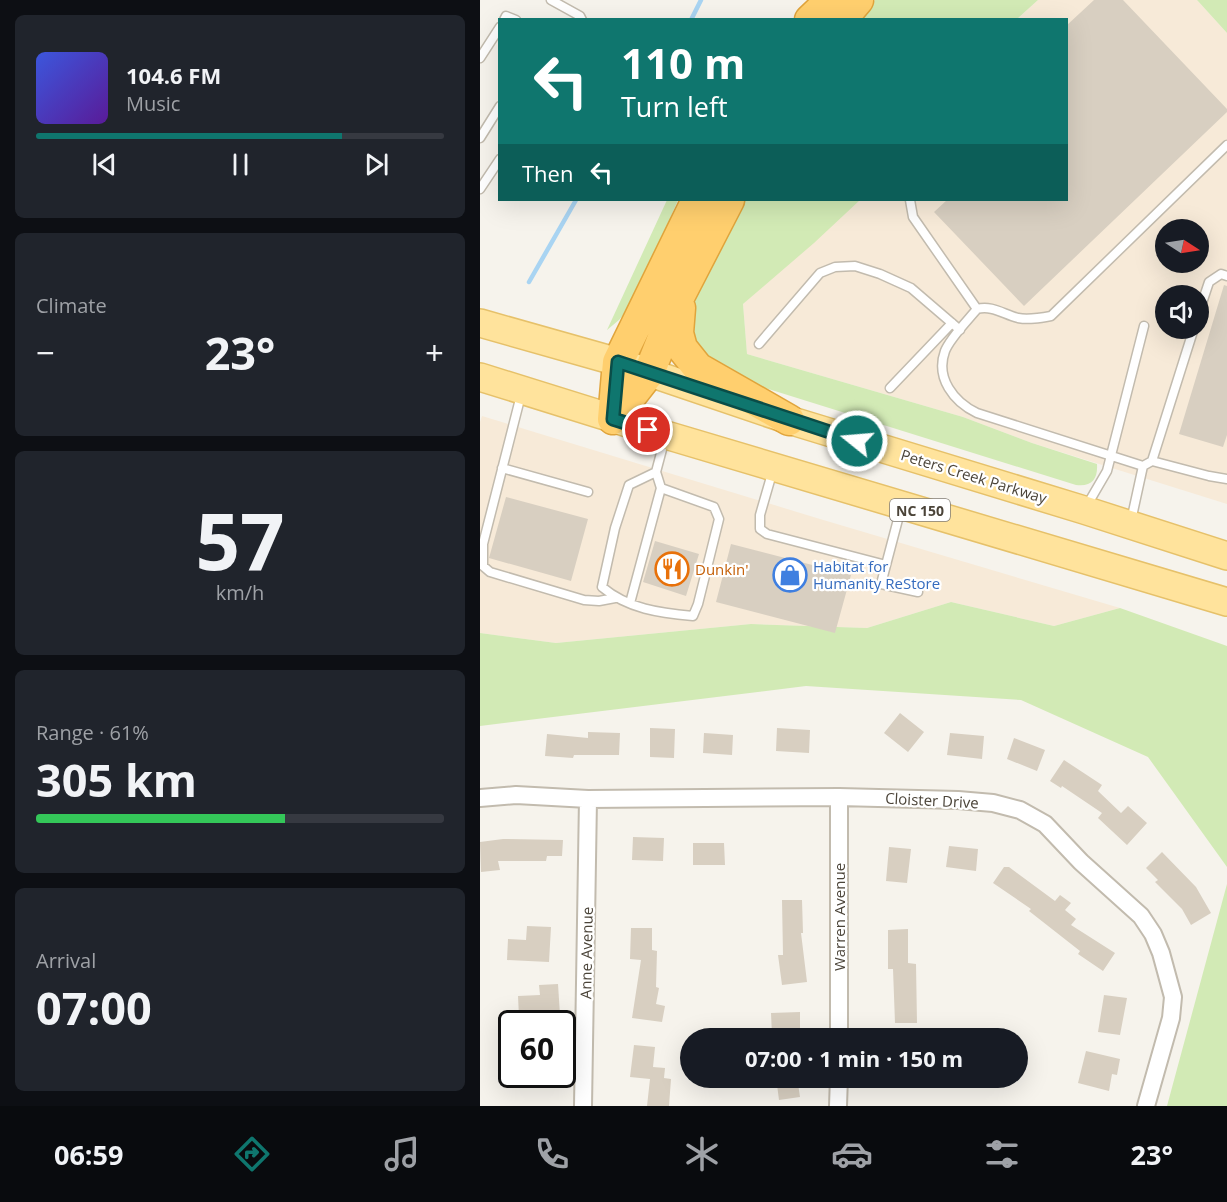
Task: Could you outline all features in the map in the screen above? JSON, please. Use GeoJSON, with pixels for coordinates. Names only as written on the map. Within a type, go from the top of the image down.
{"type":"FeatureCollection","features":[{"type":"Feature","properties":{"kind":"highway"},"geometry":{"type":"LineString","coordinates":[[811,18],[825,0]]}},
{"type":"Feature","properties":{"kind":"highway"},"geometry":{"type":"LineString","coordinates":[[811,18],[831,0]]}},
{"type":"Feature","properties":{"kind":"highway"},"geometry":{"type":"LineString","coordinates":[[842,18],[858,0]]}},
{"type":"Feature","properties":{"kind":"highway"},"geometry":{"type":"LineString","coordinates":[[613,419],[618,362],[697,201]]}},
{"type":"Feature","properties":{"kind":"highway"},"geometry":{"type":"LineString","coordinates":[[613,419],[649,373],[681,296],[728,201]]}},
{"type":"Feature","properties":{"kind":"highway"},"geometry":{"type":"LineString","coordinates":[[681,296],[678,333],[682,348],[689,359],[698,368],[789,420]]}},
{"type":"Feature","properties":{"kind":"main road","name":"Peters Creek Parkway"},"geometry":{"type":"LineString","coordinates":[[480,322],[618,362],[789,420],[1227,556]]}},
{"type":"Feature","properties":{"kind":"main road","name":"NC 150"},"geometry":{"type":"LineString","coordinates":[[480,377],[666,435],[1227,602]]}},
{"type":"Feature","properties":{"kind":"street","name":"Cloister Drive"},"geometry":{"type":"LineString","coordinates":[[480,798],[516,795],[588,799],[839,797],[958,800],[993,803],[1020,810],[1045,824],[1081,862],[1134,909],[1153,933],[1168,974],[1173,997],[1171,1018],[1146,1106]]}},
{"type":"Feature","properties":{"kind":"street","name":"Warren Avenue"},"geometry":{"type":"LineString","coordinates":[[839,797],[839,1028]]}},
{"type":"Feature","properties":{"kind":"street","name":"Anne Avenue"},"geometry":{"type":"LineString","coordinates":[[583,1106],[588,799]]}},
{"type":"Feature","properties":{"kind":"street"},"geometry":{"type":"LineString","coordinates":[[838,1106],[839,1088]]}},
{"type":"Feature","properties":{"kind":"lane"},"geometry":{"type":"LineString","coordinates":[[551,0],[581,18]]}},
{"type":"Feature","properties":{"kind":"lane"},"geometry":{"type":"LineString","coordinates":[[480,58],[498,30]]}},
{"type":"Feature","properties":{"kind":"lane"},"geometry":{"type":"LineString","coordinates":[[480,138],[498,109]]}},
{"type":"Feature","properties":{"kind":"lane"},"geometry":{"type":"LineString","coordinates":[[1191,339],[1152,461],[1143,466],[977,413],[964,406],[947,386],[942,371],[945,350],[977,309],[987,307],[1017,318],[1051,316],[1227,145]]}},
{"type":"Feature","properties":{"kind":"lane"},"geometry":{"type":"LineString","coordinates":[[480,189],[498,162]]}},
{"type":"Feature","properties":{"kind":"lane"},"geometry":{"type":"LineString","coordinates":[[910,201],[913,217],[977,309]]}},
{"type":"Feature","properties":{"kind":"lane"},"geometry":{"type":"LineString","coordinates":[[759,344],[820,273],[835,267],[855,266],[911,288],[960,330]]}},
{"type":"Feature","properties":{"kind":"lane"},"geometry":{"type":"LineString","coordinates":[[1208,285],[1221,274],[1227,276]]}},
{"type":"Feature","properties":{"kind":"lane"},"geometry":{"type":"LineString","coordinates":[[890,388],[952,323]]}},
{"type":"Feature","properties":{"kind":"lane"},"geometry":{"type":"LineString","coordinates":[[1084,510],[1107,471],[1144,326]]}},
{"type":"Feature","properties":{"kind":"lane"},"geometry":{"type":"LineString","coordinates":[[522,391],[483,544],[483,566],[490,572],[584,600],[599,601],[615,598]]}},
{"type":"Feature","properties":{"kind":"lane"},"geometry":{"type":"LineString","coordinates":[[630,603],[661,488],[656,472],[666,435]]}},
{"type":"Feature","properties":{"kind":"lane"},"geometry":{"type":"LineString","coordinates":[[1152,461],[1227,479]]}},
{"type":"Feature","properties":{"kind":"lane"},"geometry":{"type":"LineString","coordinates":[[1131,525],[1143,466]]}},
{"type":"Feature","properties":{"kind":"lane"},"geometry":{"type":"LineString","coordinates":[[774,467],[760,515],[760,529],[767,534],[886,565]]}},
{"type":"Feature","properties":{"kind":"lane"},"geometry":{"type":"LineString","coordinates":[[502,468],[588,492]]}},
{"type":"Feature","properties":{"kind":"lane"},"geometry":{"type":"LineString","coordinates":[[656,472],[628,485],[615,528],[602,587],[615,598],[654,612],[693,616],[719,519],[714,507],[661,488]]}},
{"type":"Feature","properties":{"kind":"lane"},"geometry":{"type":"LineString","coordinates":[[902,505],[881,584],[918,592]]}},
{"type":"Feature","properties":{"kind":"shaded area"},"geometry":{"type":"Polygon","coordinates":[[[1038,0],[1197,0],[1227,33],[1227,504],[1032,443],[963,417],[747,354],[743,304],[857,201],[1068,201],[1068,18],[1018,18],[1038,0]]]}},
{"type":"Feature","properties":{"kind":"shaded area"},"geometry":{"type":"Polygon","coordinates":[[[482,416],[1120,608],[1054,626],[951,602],[867,628],[751,624],[556,643],[480,633],[480,422],[482,416]]]}},
{"type":"Feature","properties":{"kind":"green space"},"geometry":{"type":"Polygon","coordinates":[[[875,0],[1038,0],[1018,18],[861,18],[875,0]]]}},
{"type":"Feature","properties":{"kind":"green space"},"geometry":{"type":"Polygon","coordinates":[[[1197,0],[1227,0],[1227,33],[1197,0]]]}},
{"type":"Feature","properties":{"kind":"green space"},"geometry":{"type":"Polygon","coordinates":[[[667,201],[678,201],[634,302],[607,330],[667,201]]]}},
{"type":"Feature","properties":{"kind":"green space"},"geometry":{"type":"Polygon","coordinates":[[[743,201],[859,201],[743,304],[747,354],[963,417],[1097,464],[1095,478],[1086,485],[1076,485],[736,379],[704,366],[687,324],[693,301],[743,201]]]}},
{"type":"Feature","properties":{"kind":"green space"},"geometry":{"type":"Polygon","coordinates":[[[951,602],[1054,626],[1120,608],[1227,646],[1227,867],[1148,757],[1021,700],[806,686],[480,726],[480,633],[556,643],[751,624],[867,628],[951,602]]]}},
{"type":"Feature","properties":{"kind":"green space"},"geometry":{"type":"Polygon","coordinates":[[[1227,884],[1227,1106],[1167,1106],[1227,884]]]}},
{"type":"Feature","properties":{"kind":"building"},"geometry":{"type":"Polygon","coordinates":[[[1094,0],[1123,0],[1227,109],[1227,112],[1024,306],[934,212],[946,201],[1068,201],[1068,24],[1094,0]]]}},
{"type":"Feature","properties":{"kind":"building"},"geometry":{"type":"Polygon","coordinates":[[[1224,285],[1227,286],[1227,435],[1223,447],[1179,434],[1224,285]]]}},
{"type":"Feature","properties":{"kind":"building"},"geometry":{"type":"Polygon","coordinates":[[[506,497],[588,519],[571,581],[489,558],[506,497]]]}},
{"type":"Feature","properties":{"kind":"building"},"geometry":{"type":"Polygon","coordinates":[[[655,541],[699,554],[686,596],[643,582],[655,541]]]}},
{"type":"Feature","properties":{"kind":"building"},"geometry":{"type":"Polygon","coordinates":[[[731,544],[851,575],[835,633],[716,602],[731,544]]]}},
{"type":"Feature","properties":{"kind":"building"},"geometry":{"type":"Polygon","coordinates":[[[900,713],[924,732],[908,752],[884,733],[900,713]]]}},
{"type":"Feature","properties":{"kind":"building"},"geometry":{"type":"Polygon","coordinates":[[[650,728],[675,729],[674,758],[650,757],[650,728]]]}},
{"type":"Feature","properties":{"kind":"building"},"geometry":{"type":"Polygon","coordinates":[[[777,728],[810,730],[809,753],[776,751],[777,728]]]}},
{"type":"Feature","properties":{"kind":"building"},"geometry":{"type":"Polygon","coordinates":[[[588,732],[620,733],[619,755],[574,755],[573,758],[545,756],[547,734],[588,738],[588,732]]]}},
{"type":"Feature","properties":{"kind":"building"},"geometry":{"type":"Polygon","coordinates":[[[704,733],[733,735],[732,755],[703,753],[704,733]]]}},
{"type":"Feature","properties":{"kind":"building"},"geometry":{"type":"Polygon","coordinates":[[[950,733],[984,736],[982,759],[947,755],[950,733]]]}},
{"type":"Feature","properties":{"kind":"building"},"geometry":{"type":"Polygon","coordinates":[[[1014,738],[1045,750],[1037,771],[1007,759],[1014,738]]]}},
{"type":"Feature","properties":{"kind":"building"},"geometry":{"type":"Polygon","coordinates":[[[1064,760],[1102,785],[1098,791],[1121,813],[1128,806],[1147,823],[1127,845],[1098,818],[1102,813],[1062,786],[1061,788],[1050,781],[1064,760]]]}},
{"type":"Feature","properties":{"kind":"building"},"geometry":{"type":"Polygon","coordinates":[[[633,837],[664,838],[663,861],[632,860],[633,837]]]}},
{"type":"Feature","properties":{"kind":"building"},"geometry":{"type":"Polygon","coordinates":[[[503,839],[563,840],[562,856],[547,856],[546,861],[498,861],[500,870],[481,872],[480,842],[503,839]]]}},
{"type":"Feature","properties":{"kind":"building"},"geometry":{"type":"Polygon","coordinates":[[[693,843],[724,843],[725,865],[693,865],[693,843]]]}},
{"type":"Feature","properties":{"kind":"building"},"geometry":{"type":"Polygon","coordinates":[[[949,846],[978,849],[976,871],[946,867],[949,846]]]}},
{"type":"Feature","properties":{"kind":"building"},"geometry":{"type":"Polygon","coordinates":[[[889,847],[911,849],[907,883],[886,881],[889,847]]]}},
{"type":"Feature","properties":{"kind":"building"},"geometry":{"type":"Polygon","coordinates":[[[1162,852],[1196,887],[1211,913],[1191,925],[1182,909],[1155,882],[1158,880],[1146,868],[1162,852]]]}},
{"type":"Feature","properties":{"kind":"building"},"geometry":{"type":"Polygon","coordinates":[[[1004,867],[1009,867],[1055,901],[1060,895],[1071,903],[1065,910],[1076,919],[1071,925],[1115,953],[1103,971],[1078,954],[1080,951],[1029,911],[1031,909],[993,883],[1004,867]]]}},
{"type":"Feature","properties":{"kind":"building"},"geometry":{"type":"Polygon","coordinates":[[[782,900],[802,900],[803,933],[801,933],[807,982],[782,985],[778,955],[783,955],[782,900]]]}},
{"type":"Feature","properties":{"kind":"building"},"geometry":{"type":"Polygon","coordinates":[[[527,926],[551,927],[549,962],[507,960],[508,939],[526,940],[527,926]]]}},
{"type":"Feature","properties":{"kind":"building"},"geometry":{"type":"Polygon","coordinates":[[[631,928],[652,928],[652,950],[657,951],[656,987],[659,988],[656,1004],[665,1006],[662,1022],[632,1018],[641,960],[630,959],[631,928]]]}},
{"type":"Feature","properties":{"kind":"building"},"geometry":{"type":"Polygon","coordinates":[[[908,929],[908,963],[916,964],[917,1023],[895,1023],[893,969],[888,969],[888,930],[908,929]]]}},
{"type":"Feature","properties":{"kind":"building"},"geometry":{"type":"Polygon","coordinates":[[[558,984],[560,1010],[519,1010],[518,996],[540,995],[539,985],[558,984]]]}},
{"type":"Feature","properties":{"kind":"building"},"geometry":{"type":"Polygon","coordinates":[[[1104,995],[1127,998],[1120,1035],[1098,1032],[1104,995]]]}},
{"type":"Feature","properties":{"kind":"building"},"geometry":{"type":"Polygon","coordinates":[[[800,1012],[800,1028],[772,1028],[771,1013],[800,1012]]]}},
{"type":"Feature","properties":{"kind":"building"},"geometry":{"type":"Polygon","coordinates":[[[634,1045],[655,1047],[653,1067],[665,1068],[664,1078],[671,1079],[669,1106],[647,1106],[650,1079],[630,1077],[634,1045]]]}},
{"type":"Feature","properties":{"kind":"building"},"geometry":{"type":"Polygon","coordinates":[[[1086,1051],[1120,1059],[1117,1075],[1112,1074],[1109,1091],[1078,1083],[1086,1051]]]}},
{"type":"Feature","properties":{"kind":"building"},"geometry":{"type":"Polygon","coordinates":[[[777,1088],[799,1088],[800,1097],[779,1100],[777,1088]]]}},
{"type":"Feature","properties":{"kind":"waterway"},"geometry":{"type":"LineString","coordinates":[[692,18],[701,0]]}},
{"type":"Feature","properties":{"kind":"waterway"},"geometry":{"type":"LineString","coordinates":[[529,282],[575,201]]}},
{"type":"Feature","properties":{"kind":"place","name":"Dunkin'"},"geometry":{"type":"Point","coordinates":[672,569]}},
{"type":"Feature","properties":{"kind":"place","name":"Habitat for Humanity ReStore"},"geometry":{"type":"Point","coordinates":[790,575]}},
{"type":"Feature","properties":{"kind":"route"},"geometry":{"type":"LineString","coordinates":[[648,430],[613,419],[618,362],[857,441]]}}]}
